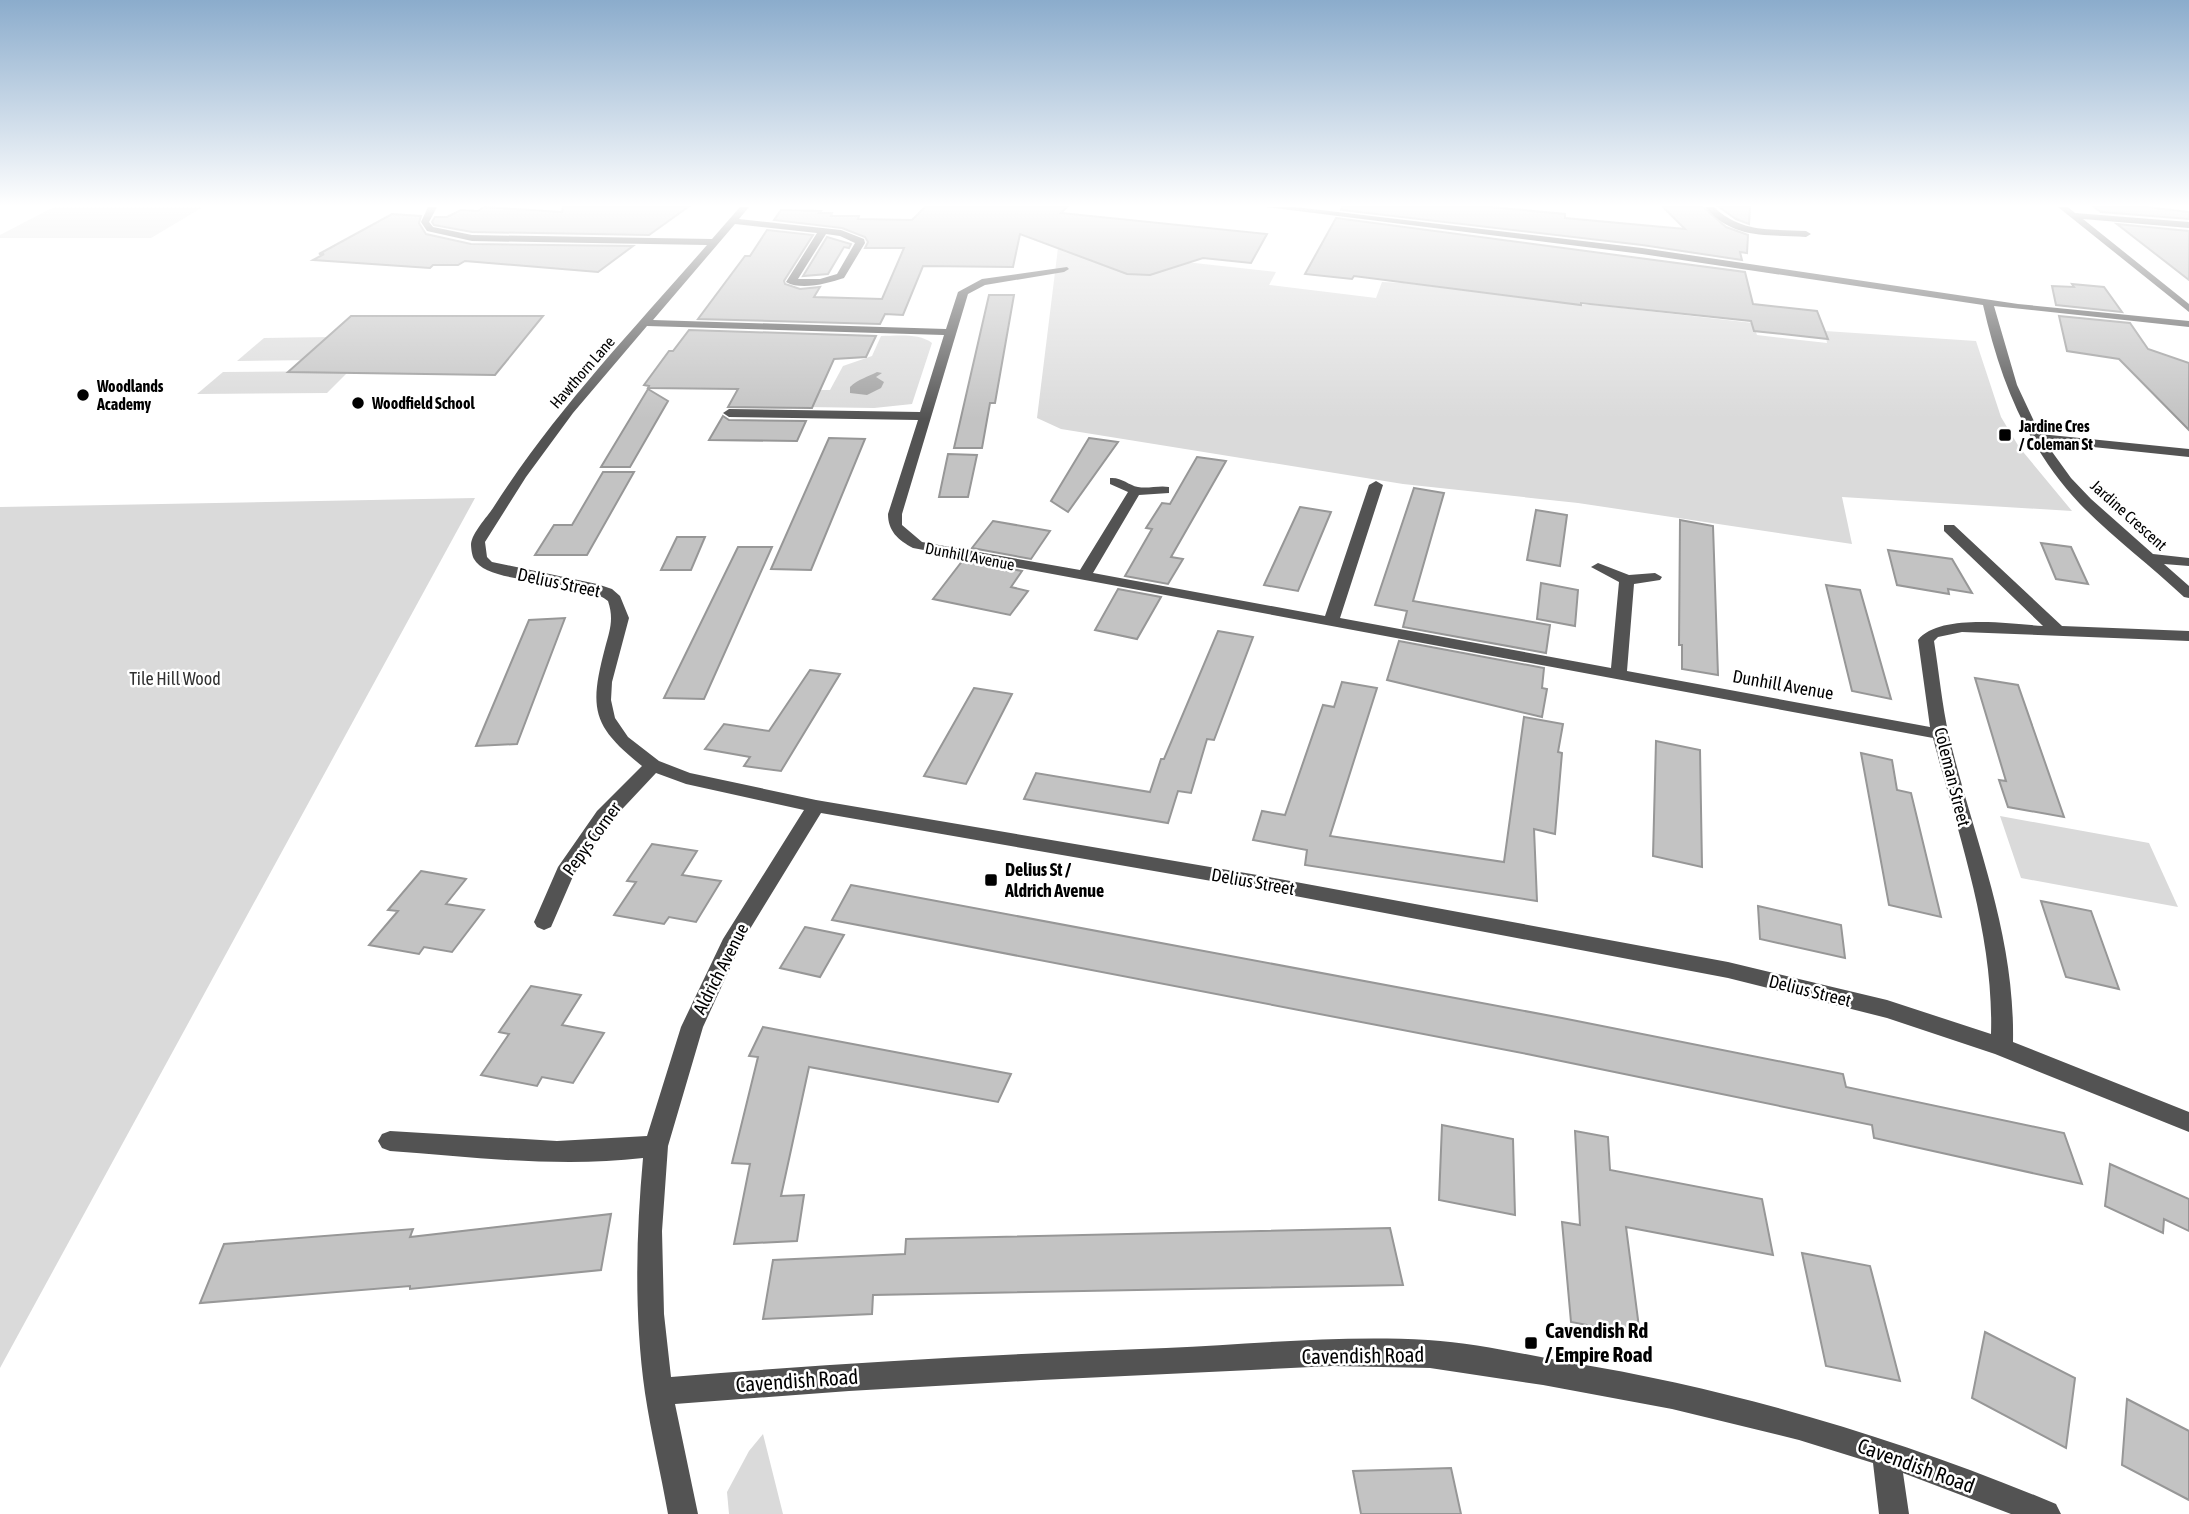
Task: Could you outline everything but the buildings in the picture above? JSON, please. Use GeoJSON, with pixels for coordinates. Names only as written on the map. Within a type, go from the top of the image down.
{"type":"FeatureCollection","features":[{"type":"Feature","properties":{"kind":"street","name":"Hawthorn Lane"},"geometry":{"type":"LineString","coordinates":[[481,535],[569,410],[684,278]]}},
{"type":"Feature","properties":{"kind":"street"},"geometry":{"type":"LineString","coordinates":[[794,278],[791,282],[829,281],[835,278]]}},
{"type":"Feature","properties":{"kind":"street","name":"Dunhill Avenue"},"geometry":{"type":"LineString","coordinates":[[1006,278],[971,286],[963,292],[949,332],[895,514],[895,526],[900,533],[918,545],[1940,734]]}},
{"type":"Feature","properties":{"kind":"street"},"geometry":{"type":"LineString","coordinates":[[1816,278],[1988,304],[2189,324]]}},
{"type":"Feature","properties":{"kind":"street"},"geometry":{"type":"LineString","coordinates":[[2151,278],[2189,309]]}},
{"type":"Feature","properties":{"kind":"street","name":"Jardine Crescent"},"geometry":{"type":"LineString","coordinates":[[1988,304],[2008,380],[2020,411],[2036,437],[2085,501],[2189,594]]}},
{"type":"Feature","properties":{"kind":"street"},"geometry":{"type":"LineString","coordinates":[[645,323],[949,332]]}},
{"type":"Feature","properties":{"kind":"street"},"geometry":{"type":"LineString","coordinates":[[769,413],[776,398]]}},
{"type":"Feature","properties":{"kind":"street"},"geometry":{"type":"LineString","coordinates":[[729,413],[923,416]]}},
{"type":"Feature","properties":{"kind":"street"},"geometry":{"type":"LineString","coordinates":[[2036,437],[2189,453]]}},
{"type":"Feature","properties":{"kind":"street"},"geometry":{"type":"LineString","coordinates":[[1115,481],[1135,491],[1164,490]]}},
{"type":"Feature","properties":{"kind":"street"},"geometry":{"type":"LineString","coordinates":[[1331,622],[1376,485]]}},
{"type":"Feature","properties":{"kind":"street"},"geometry":{"type":"LineString","coordinates":[[1083,577],[1135,491]]}},
{"type":"Feature","properties":{"kind":"street"},"geometry":{"type":"LineString","coordinates":[[1949,528],[2058,631]]}},
{"type":"Feature","properties":{"kind":"street","name":"Delius Street"},"geometry":{"type":"LineString","coordinates":[[481,535],[478,550],[480,558],[487,565],[500,570],[592,587],[614,599],[621,618],[604,682],[603,700],[607,718],[622,741],[653,765],[686,778],[816,806],[1269,884],[1727,970],[1887,1010],[2003,1047],[2189,1122]]}},
{"type":"Feature","properties":{"kind":"street"},"geometry":{"type":"LineString","coordinates":[[2151,558],[2189,562]]}},
{"type":"Feature","properties":{"kind":"street"},"geometry":{"type":"LineString","coordinates":[[1598,567],[1627,580],[1655,577]]}},
{"type":"Feature","properties":{"kind":"street"},"geometry":{"type":"LineString","coordinates":[[1619,674],[1627,580]]}},
{"type":"Feature","properties":{"kind":"street","name":"Coleman Street"},"geometry":{"type":"LineString","coordinates":[[2003,1047],[2003,1003],[1993,928],[1940,734],[1926,640],[1933,634],[1962,627],[2189,636]]}},
{"type":"Feature","properties":{"kind":"street","name":"Pepys Corner"},"geometry":{"type":"LineString","coordinates":[[544,922],[565,872],[604,816],[653,765]]}},
{"type":"Feature","properties":{"kind":"street","name":"Aldrich Avenue"},"geometry":{"type":"LineString","coordinates":[[683,1514],[659,1392],[651,1314],[649,1231],[656,1146],[692,1027],[733,939],[816,806]]}},
{"type":"Feature","properties":{"kind":"street"},"geometry":{"type":"LineString","coordinates":[[390,1141],[570,1150],[625,1150],[656,1146]]}},
{"type":"Feature","properties":{"kind":"street","name":"Cavendish Road"},"geometry":{"type":"LineString","coordinates":[[659,1392],[783,1380],[1047,1366],[1340,1354],[1431,1354],[1629,1385],[1719,1404],[1886,1453],[2046,1514]]}},
{"type":"Feature","properties":{"kind":"street"},"geometry":{"type":"LineString","coordinates":[[1886,1453],[1894,1514]]}},
{"type":"Feature","properties":{"kind":"green space"},"geometry":{"type":"Polygon","coordinates":[[[1054,278],[1273,278],[1269,285],[1376,298],[1382,282],[1404,283],[1753,323],[1757,335],[1827,343],[1825,331],[1976,341],[2001,417],[2019,447],[2072,511],[1842,497],[1852,544],[1578,503],[1403,484],[1061,429],[1037,418],[1054,278]]]}},
{"type":"Feature","properties":{"kind":"green space"},"geometry":{"type":"Polygon","coordinates":[[[881,336],[914,336],[932,343],[912,404],[874,408],[807,407],[820,390],[830,390],[843,366],[872,356],[881,336]]]}},
{"type":"Feature","properties":{"kind":"green space"},"geometry":{"type":"Polygon","coordinates":[[[332,337],[316,360],[237,361],[264,338],[332,337]]]}},
{"type":"Feature","properties":{"kind":"green space"},"geometry":{"type":"Polygon","coordinates":[[[349,371],[327,393],[197,394],[223,372],[349,371]]]}},
{"type":"Feature","properties":{"kind":"green space","name":"Tile Hill Wood"},"geometry":{"type":"Polygon","coordinates":[[[475,498],[0,1368],[0,507],[475,498]]]}},
{"type":"Feature","properties":{"kind":"green space"},"geometry":{"type":"Polygon","coordinates":[[[2000,816],[2149,843],[2178,907],[2021,878],[2000,816]]]}},
{"type":"Feature","properties":{"kind":"green space"},"geometry":{"type":"Polygon","coordinates":[[[763,1434],[783,1514],[729,1514],[727,1492],[749,1451],[763,1434]]]}},
{"type":"Feature","properties":{"kind":"shaded area"},"geometry":{"type":"Polygon","coordinates":[[[877,372],[882,373],[876,377],[884,382],[881,388],[867,395],[850,393],[853,384],[877,372]]]}},
{"type":"Feature","properties":{"kind":"place","name":"Woodlands Academy"},"geometry":{"type":"Point","coordinates":[83,395]}},
{"type":"Feature","properties":{"kind":"place","name":"Woodfield School"},"geometry":{"type":"Point","coordinates":[358,403]}},
{"type":"Feature","properties":{"kind":"place","name":"Jardine Cres / Coleman St"},"geometry":{"type":"Point","coordinates":[2005,435]}},
{"type":"Feature","properties":{"kind":"place","name":"Delius St / Aldrich Avenue"},"geometry":{"type":"Point","coordinates":[991,880]}},
{"type":"Feature","properties":{"kind":"place","name":"Cavendish Rd / Empire Road"},"geometry":{"type":"Point","coordinates":[1531,1343]}}]}
